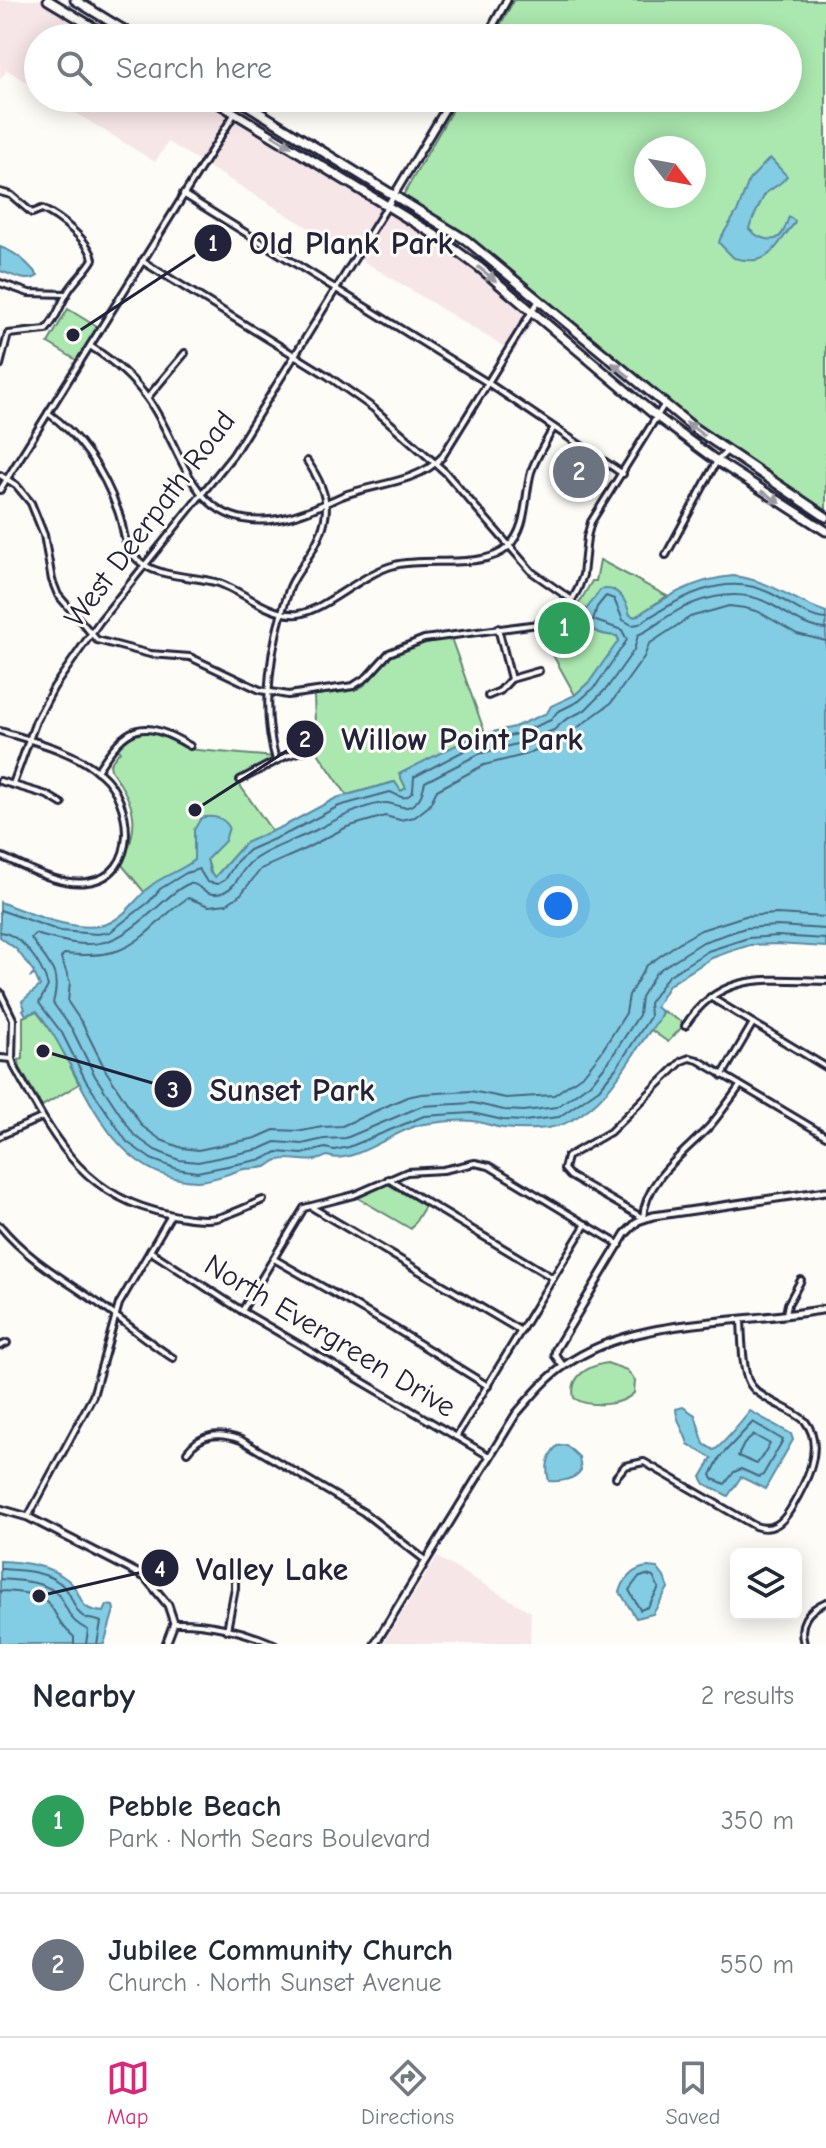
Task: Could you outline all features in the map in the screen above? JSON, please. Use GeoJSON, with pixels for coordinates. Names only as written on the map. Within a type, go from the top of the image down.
{"type":"FeatureCollection","features":[{"type":"Feature","properties":{"kind":"main road"},"geometry":{"type":"LineString","coordinates":[[48,0],[88,24]]}},
{"type":"Feature","properties":{"kind":"main road"},"geometry":{"type":"LineString","coordinates":[[75,0],[114,24]]}},
{"type":"Feature","properties":{"kind":"main road"},"geometry":{"type":"LineString","coordinates":[[259,112],[466,240],[664,405],[726,452],[826,517]]}},
{"type":"Feature","properties":{"kind":"main road"},"geometry":{"type":"LineString","coordinates":[[235,113],[435,235],[532,311],[656,416],[717,461],[826,531]]}},
{"type":"Feature","properties":{"kind":"main road"},"geometry":{"type":"LineString","coordinates":[[309,158],[316,147]]}},
{"type":"Feature","properties":{"kind":"street"},"geometry":{"type":"LineString","coordinates":[[494,24],[507,0]]}},
{"type":"Feature","properties":{"kind":"street"},"geometry":{"type":"LineString","coordinates":[[388,205],[444,112]]}},
{"type":"Feature","properties":{"kind":"street"},"geometry":{"type":"LineString","coordinates":[[0,490],[235,113]]}},
{"type":"Feature","properties":{"kind":"street"},"geometry":{"type":"LineString","coordinates":[[0,192],[11,195],[32,213],[42,209],[52,214],[91,250],[93,259],[66,294],[58,317],[46,330],[8,334],[0,365]]}},
{"type":"Feature","properties":{"kind":"street"},"geometry":{"type":"LineString","coordinates":[[183,194],[488,383],[623,474]]}},
{"type":"Feature","properties":{"kind":"street","name":"West Deerpath Road"},"geometry":{"type":"LineString","coordinates":[[13,784],[54,687],[144,564],[233,455],[388,205]]}},
{"type":"Feature","properties":{"kind":"street"},"geometry":{"type":"LineString","coordinates":[[142,261],[373,408],[436,463],[540,580],[572,600]]}},
{"type":"Feature","properties":{"kind":"street"},"geometry":{"type":"LineString","coordinates":[[0,283],[29,293],[66,294]]}},
{"type":"Feature","properties":{"kind":"street"},"geometry":{"type":"LineString","coordinates":[[90,346],[125,373],[147,398],[167,429],[201,496],[233,515],[263,520],[307,512],[354,492],[413,477],[436,463],[539,300]]}},
{"type":"Feature","properties":{"kind":"street"},"geometry":{"type":"LineString","coordinates":[[147,398],[185,353]]}},
{"type":"Feature","properties":{"kind":"street"},"geometry":{"type":"LineString","coordinates":[[0,475],[31,503],[44,535],[52,580],[58,595],[90,634],[105,644],[150,654],[190,657],[248,685],[268,692],[298,695],[353,686],[367,677],[389,653],[410,643],[545,623],[558,615],[572,600],[583,575],[588,528],[664,405]]}},
{"type":"Feature","properties":{"kind":"street"},"geometry":{"type":"LineString","coordinates":[[48,413],[80,441],[94,461],[120,513],[127,547],[144,564],[221,584],[284,613],[296,614],[313,609],[361,579],[394,565],[420,560],[469,561],[508,547],[522,522],[535,462],[553,429]]}},
{"type":"Feature","properties":{"kind":"street"},"geometry":{"type":"LineString","coordinates":[[666,555],[717,461],[726,452]]}},
{"type":"Feature","properties":{"kind":"street"},"geometry":{"type":"LineString","coordinates":[[276,760],[268,692],[293,581],[315,546],[323,527],[327,503],[307,461]]}},
{"type":"Feature","properties":{"kind":"street"},"geometry":{"type":"LineString","coordinates":[[498,628],[511,679]]}},
{"type":"Feature","properties":{"kind":"street"},"geometry":{"type":"LineString","coordinates":[[488,696],[500,691],[511,679],[539,671]]}},
{"type":"Feature","properties":{"kind":"street"},"geometry":{"type":"LineString","coordinates":[[97,771],[123,736],[137,730],[160,730],[190,746]]}},
{"type":"Feature","properties":{"kind":"street"},"geometry":{"type":"LineString","coordinates":[[0,731],[67,755],[97,771],[118,796],[126,820],[122,854],[112,871],[91,882],[70,883],[55,879],[0,856]]}},
{"type":"Feature","properties":{"kind":"street"},"geometry":{"type":"LineString","coordinates":[[240,780],[276,760],[309,749]]}},
{"type":"Feature","properties":{"kind":"street"},"geometry":{"type":"LineString","coordinates":[[0,781],[47,795],[62,804]]}},
{"type":"Feature","properties":{"kind":"street"},"geometry":{"type":"LineString","coordinates":[[685,1026],[694,1010],[731,985],[773,978],[826,981]]}},
{"type":"Feature","properties":{"kind":"street"},"geometry":{"type":"LineString","coordinates":[[0,992],[13,1019],[12,1059],[63,1151],[86,1175],[128,1202],[171,1215],[218,1217],[263,1200]]}},
{"type":"Feature","properties":{"kind":"street"},"geometry":{"type":"LineString","coordinates":[[710,997],[826,1067]]}},
{"type":"Feature","properties":{"kind":"street"},"geometry":{"type":"LineString","coordinates":[[722,1076],[753,1023]]}},
{"type":"Feature","properties":{"kind":"street"},"geometry":{"type":"LineString","coordinates":[[0,1058],[12,1059]]}},
{"type":"Feature","properties":{"kind":"street"},"geometry":{"type":"LineString","coordinates":[[643,1218],[570,1176],[564,1166],[567,1157],[599,1141],[632,1113],[682,1061],[690,1058],[826,1136]]}},
{"type":"Feature","properties":{"kind":"street"},"geometry":{"type":"LineString","coordinates":[[643,1218],[646,1200],[667,1168],[717,1117],[740,1086]]}},
{"type":"Feature","properties":{"kind":"street"},"geometry":{"type":"LineString","coordinates":[[0,1136],[42,1117]]}},
{"type":"Feature","properties":{"kind":"street"},"geometry":{"type":"LineString","coordinates":[[242,1311],[304,1208],[354,1195],[407,1172],[473,1164],[489,1166],[620,1245]]}},
{"type":"Feature","properties":{"kind":"street"},"geometry":{"type":"LineString","coordinates":[[388,1179],[553,1278]]}},
{"type":"Feature","properties":{"kind":"street"},"geometry":{"type":"LineString","coordinates":[[563,1367],[555,1355],[556,1349],[630,1228],[643,1218],[826,1191]]}},
{"type":"Feature","properties":{"kind":"street"},"geometry":{"type":"LineString","coordinates":[[312,1207],[521,1331]]}},
{"type":"Feature","properties":{"kind":"street"},"geometry":{"type":"LineString","coordinates":[[28,1517],[93,1396],[114,1316],[171,1215]]}},
{"type":"Feature","properties":{"kind":"street"},"geometry":{"type":"LineString","coordinates":[[456,1437],[586,1224]]}},
{"type":"Feature","properties":{"kind":"street"},"geometry":{"type":"LineString","coordinates":[[0,1226],[33,1261],[173,1358]]}},
{"type":"Feature","properties":{"kind":"street","name":"North Evergreen Drive"},"geometry":{"type":"LineString","coordinates":[[150,1251],[242,1311],[489,1456]]}},
{"type":"Feature","properties":{"kind":"street"},"geometry":{"type":"LineString","coordinates":[[273,1259],[488,1386]]}},
{"type":"Feature","properties":{"kind":"street"},"geometry":{"type":"LineString","coordinates":[[786,1314],[801,1280]]}},
{"type":"Feature","properties":{"kind":"street"},"geometry":{"type":"LineString","coordinates":[[375,1644],[516,1414],[538,1388],[563,1367],[596,1347],[629,1335],[826,1309]]}},
{"type":"Feature","properties":{"kind":"street"},"geometry":{"type":"LineString","coordinates":[[616,1477],[625,1466],[644,1462],[755,1526],[766,1529],[784,1519],[816,1468],[818,1443],[808,1423],[760,1394],[748,1382],[741,1321]]}},
{"type":"Feature","properties":{"kind":"street"},"geometry":{"type":"LineString","coordinates":[[0,1346],[7,1343]]}},
{"type":"Feature","properties":{"kind":"street"},"geometry":{"type":"LineString","coordinates":[[187,1452],[196,1440],[207,1437],[220,1435],[241,1440],[363,1512],[425,1560]]}},
{"type":"Feature","properties":{"kind":"street"},"geometry":{"type":"LineString","coordinates":[[0,1509],[28,1517],[145,1577],[168,1605],[174,1623],[166,1644]]}},
{"type":"Feature","properties":{"kind":"street"},"geometry":{"type":"LineString","coordinates":[[227,1630],[235,1588],[235,1566]]}},
{"type":"Feature","properties":{"kind":"street"},"geometry":{"type":"LineString","coordinates":[[804,1644],[802,1629],[806,1616],[826,1602]]}},
{"type":"Feature","properties":{"kind":"street"},"geometry":{"type":"LineString","coordinates":[[174,1623],[188,1622],[256,1636],[272,1644]]}},
{"type":"Feature","properties":{"kind":"shaded area"},"geometry":{"type":"Polygon","coordinates":[[[0,0],[43,0],[83,24],[24,24],[24,80],[7,70],[0,80],[0,0]]]}},
{"type":"Feature","properties":{"kind":"shaded area"},"geometry":{"type":"Polygon","coordinates":[[[75,112],[229,112],[379,205],[477,271],[536,317],[514,353],[168,142],[155,162],[75,112]]]}},
{"type":"Feature","properties":{"kind":"shaded area"},"geometry":{"type":"Polygon","coordinates":[[[437,1557],[531,1612],[530,1644],[383,1644],[437,1557]]]}},
{"type":"Feature","properties":{"kind":"green space"},"geometry":{"type":"Polygon","coordinates":[[[514,0],[826,0],[826,513],[658,400],[575,324],[488,252],[401,199],[451,112],[802,112],[802,24],[501,24],[514,0]]]}},
{"type":"Feature","properties":{"kind":"green space"},"geometry":{"type":"Polygon","coordinates":[[[68,309],[99,328],[78,361],[48,343],[68,309]]]}},
{"type":"Feature","properties":{"kind":"green space"},"geometry":{"type":"Polygon","coordinates":[[[600,560],[667,596],[635,617],[630,615],[623,599],[614,590],[592,602],[586,626],[617,636],[619,641],[590,681],[575,695],[538,628],[555,622],[560,627],[563,624],[560,620],[574,603],[578,605],[592,581],[596,581],[600,560]]]}},
{"type":"Feature","properties":{"kind":"green space"},"geometry":{"type":"Polygon","coordinates":[[[451,638],[485,733],[400,774],[406,788],[401,791],[394,782],[347,795],[316,750],[314,695],[359,688],[385,661],[400,652],[451,638]]]}},
{"type":"Feature","properties":{"kind":"green space"},"geometry":{"type":"Polygon","coordinates":[[[145,731],[161,733],[187,749],[274,757],[274,760],[237,781],[272,831],[245,843],[215,877],[207,859],[214,852],[195,858],[145,893],[122,865],[132,837],[133,816],[131,805],[110,764],[120,751],[116,747],[128,737],[145,731]]]}},
{"type":"Feature","properties":{"kind":"green space"},"geometry":{"type":"Polygon","coordinates":[[[36,1011],[56,1037],[79,1084],[42,1106],[20,1068],[19,1060],[23,1059],[23,1017],[36,1011]]]}},
{"type":"Feature","properties":{"kind":"green space"},"geometry":{"type":"Polygon","coordinates":[[[663,1011],[683,1023],[668,1042],[651,1030],[663,1011]]]}},
{"type":"Feature","properties":{"kind":"green space"},"geometry":{"type":"Polygon","coordinates":[[[387,1184],[425,1206],[411,1229],[358,1198],[387,1184]]]}},
{"type":"Feature","properties":{"kind":"green space"},"geometry":{"type":"Polygon","coordinates":[[[607,1363],[627,1370],[635,1381],[634,1393],[621,1401],[605,1404],[574,1398],[577,1378],[593,1367],[607,1363]]]}},
{"type":"Feature","properties":{"kind":"water"},"geometry":{"type":"Polygon","coordinates":[[[770,158],[787,176],[766,193],[749,229],[762,238],[772,240],[781,235],[789,217],[795,221],[794,224],[777,247],[765,257],[757,260],[734,258],[719,243],[720,239],[738,210],[749,180],[770,158]]]}},
{"type":"Feature","properties":{"kind":"water"},"geometry":{"type":"Polygon","coordinates":[[[0,247],[21,258],[38,276],[24,279],[0,271],[0,247]]]}},
{"type":"Feature","properties":{"kind":"water"},"geometry":{"type":"Polygon","coordinates":[[[733,576],[771,586],[826,612],[826,947],[750,945],[712,958],[669,985],[656,1007],[662,1012],[658,1021],[619,1076],[585,1111],[555,1127],[510,1129],[461,1120],[424,1124],[350,1156],[327,1156],[308,1161],[278,1160],[265,1167],[197,1181],[165,1176],[139,1162],[117,1142],[37,1011],[26,1015],[23,1010],[22,1001],[40,986],[35,975],[31,976],[34,972],[16,949],[0,937],[0,902],[69,925],[84,927],[109,923],[156,882],[194,860],[194,830],[201,818],[205,817],[221,819],[229,827],[225,841],[207,859],[210,873],[215,877],[245,843],[336,798],[395,782],[401,791],[406,788],[399,774],[472,737],[514,727],[547,713],[551,706],[575,695],[590,681],[619,640],[617,636],[595,631],[585,620],[583,614],[600,590],[616,592],[630,615],[635,617],[693,585],[733,576]]]}},
{"type":"Feature","properties":{"kind":"water"},"geometry":{"type":"Polygon","coordinates":[[[683,1407],[695,1415],[704,1444],[714,1450],[750,1411],[791,1434],[793,1440],[765,1489],[741,1477],[728,1496],[705,1484],[701,1477],[712,1458],[688,1444],[676,1413],[676,1409],[683,1407]]]}},
{"type":"Feature","properties":{"kind":"water"},"geometry":{"type":"Polygon","coordinates":[[[566,1445],[579,1457],[581,1470],[567,1480],[549,1481],[549,1458],[557,1446],[566,1445]]]}},
{"type":"Feature","properties":{"kind":"water"},"geometry":{"type":"Polygon","coordinates":[[[0,1561],[36,1565],[61,1575],[73,1586],[84,1605],[95,1611],[104,1612],[107,1605],[113,1606],[104,1644],[0,1644],[0,1561]]]}},
{"type":"Feature","properties":{"kind":"water"},"geometry":{"type":"Polygon","coordinates":[[[647,1567],[657,1568],[668,1588],[653,1614],[636,1618],[620,1592],[630,1575],[647,1567]]]}},
{"type":"Feature","properties":{"kind":"place","name":"Old Plank Park"},"geometry":{"type":"Point","coordinates":[73,335]}},
{"type":"Feature","properties":{"kind":"place","name":"Jubilee Community Church"},"geometry":{"type":"Point","coordinates":[579,472]}},
{"type":"Feature","properties":{"kind":"place","name":"Pebble Beach"},"geometry":{"type":"Point","coordinates":[564,628]}},
{"type":"Feature","properties":{"kind":"place","name":"Willow Point Park"},"geometry":{"type":"Point","coordinates":[195,810]}},
{"type":"Feature","properties":{"kind":"place","name":"Sunset Park"},"geometry":{"type":"Point","coordinates":[43,1051]}},
{"type":"Feature","properties":{"kind":"place","name":"Valley Lake"},"geometry":{"type":"Point","coordinates":[39,1596]}}]}
